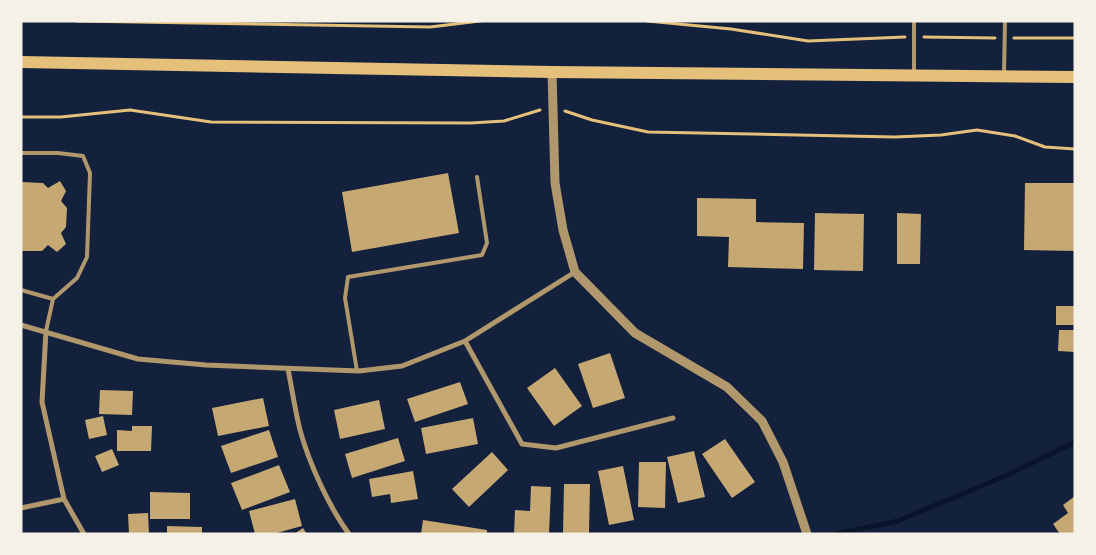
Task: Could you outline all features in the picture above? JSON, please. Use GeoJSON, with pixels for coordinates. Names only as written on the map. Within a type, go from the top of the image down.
{"type":"FeatureCollection","features":[{"type":"Feature","properties":{"kind":"highway"},"geometry":{"type":"LineString","coordinates":[[21,62],[552,72],[1075,77]]}},
{"type":"Feature","properties":{"kind":"street"},"geometry":{"type":"LineString","coordinates":[[552,72],[555,183],[562,230],[575,272],[635,333],[727,387],[762,421],[783,462],[807,534]]}},
{"type":"Feature","properties":{"kind":"street"},"geometry":{"type":"LineString","coordinates":[[21,325],[138,359],[206,365],[357,371],[402,366],[465,341],[575,272]]}},
{"type":"Feature","properties":{"kind":"street"},"geometry":{"type":"LineString","coordinates":[[46,331],[42,402],[64,499],[84,534]]}},
{"type":"Feature","properties":{"kind":"street"},"geometry":{"type":"LineString","coordinates":[[465,341],[522,444],[556,448],[673,418]]}},
{"type":"Feature","properties":{"kind":"street"},"geometry":{"type":"LineString","coordinates":[[288,369],[301,431],[318,477],[338,518],[349,534]]}},
{"type":"Feature","properties":{"kind":"street"},"geometry":{"type":"LineString","coordinates":[[21,508],[64,499]]}},
{"type":"Feature","properties":{"kind":"lane"},"geometry":{"type":"LineString","coordinates":[[914,21],[914,75]]}},
{"type":"Feature","properties":{"kind":"lane"},"geometry":{"type":"LineString","coordinates":[[1004,76],[1005,21]]}},
{"type":"Feature","properties":{"kind":"lane"},"geometry":{"type":"LineString","coordinates":[[21,153],[58,153],[83,156],[90,173],[87,257],[77,278],[53,299],[46,331]]}},
{"type":"Feature","properties":{"kind":"lane"},"geometry":{"type":"LineString","coordinates":[[357,371],[345,298],[348,277],[482,255],[487,243],[477,177]]}},
{"type":"Feature","properties":{"kind":"lane"},"geometry":{"type":"LineString","coordinates":[[21,290],[53,299]]}},
{"type":"Feature","properties":{"kind":"path"},"geometry":{"type":"LineString","coordinates":[[76,21],[430,27],[480,21]]}},
{"type":"Feature","properties":{"kind":"path"},"geometry":{"type":"LineString","coordinates":[[647,21],[731,29],[808,41],[914,37],[1075,38]]}},
{"type":"Feature","properties":{"kind":"building"},"geometry":{"type":"Polygon","coordinates":[[[448,173],[459,233],[352,252],[342,192],[448,173]]]}},
{"type":"Feature","properties":{"kind":"building"},"geometry":{"type":"Polygon","coordinates":[[[60,181],[66,191],[61,201],[67,208],[66,227],[61,233],[66,244],[57,252],[48,245],[42,251],[21,251],[21,182],[43,183],[48,188],[60,181]]]}},
{"type":"Feature","properties":{"kind":"building"},"geometry":{"type":"Polygon","coordinates":[[[1025,183],[1075,183],[1075,251],[1024,250],[1025,183]]]}},
{"type":"Feature","properties":{"kind":"building"},"geometry":{"type":"Polygon","coordinates":[[[697,198],[756,199],[756,222],[804,223],[803,269],[728,267],[729,237],[697,236],[697,198]]]}},
{"type":"Feature","properties":{"kind":"building"},"geometry":{"type":"Polygon","coordinates":[[[815,213],[864,214],[863,271],[814,270],[815,213]]]}},
{"type":"Feature","properties":{"kind":"building"},"geometry":{"type":"Polygon","coordinates":[[[897,213],[921,214],[920,264],[897,264],[897,213]]]}},
{"type":"Feature","properties":{"kind":"building"},"geometry":{"type":"Polygon","coordinates":[[[1056,306],[1075,306],[1075,325],[1056,325],[1056,306]]]}},
{"type":"Feature","properties":{"kind":"building"},"geometry":{"type":"Polygon","coordinates":[[[1059,330],[1075,330],[1075,352],[1058,351],[1059,330]]]}},
{"type":"Feature","properties":{"kind":"building"},"geometry":{"type":"Polygon","coordinates":[[[610,353],[625,398],[593,408],[578,364],[610,353]]]}},
{"type":"Feature","properties":{"kind":"building"},"geometry":{"type":"Polygon","coordinates":[[[555,368],[582,406],[554,426],[527,388],[555,368]]]}},
{"type":"Feature","properties":{"kind":"building"},"geometry":{"type":"Polygon","coordinates":[[[460,382],[468,404],[415,422],[407,399],[460,382]]]}},
{"type":"Feature","properties":{"kind":"building"},"geometry":{"type":"Polygon","coordinates":[[[100,390],[133,391],[132,415],[99,414],[100,390]]]}},
{"type":"Feature","properties":{"kind":"building"},"geometry":{"type":"Polygon","coordinates":[[[263,398],[269,426],[218,436],[212,408],[263,398]]]}},
{"type":"Feature","properties":{"kind":"building"},"geometry":{"type":"Polygon","coordinates":[[[379,400],[385,429],[340,439],[334,410],[379,400]]]}},
{"type":"Feature","properties":{"kind":"building"},"geometry":{"type":"Polygon","coordinates":[[[103,416],[107,435],[89,439],[85,420],[103,416]]]}},
{"type":"Feature","properties":{"kind":"building"},"geometry":{"type":"Polygon","coordinates":[[[473,418],[478,444],[426,454],[421,428],[473,418]]]}},
{"type":"Feature","properties":{"kind":"building"},"geometry":{"type":"Polygon","coordinates":[[[132,426],[152,426],[151,451],[117,451],[117,430],[132,431],[132,426]]]}},
{"type":"Feature","properties":{"kind":"building"},"geometry":{"type":"Polygon","coordinates":[[[269,430],[278,457],[231,473],[221,446],[269,430]]]}},
{"type":"Feature","properties":{"kind":"building"},"geometry":{"type":"Polygon","coordinates":[[[398,438],[405,461],[352,478],[345,454],[398,438]]]}},
{"type":"Feature","properties":{"kind":"building"},"geometry":{"type":"Polygon","coordinates":[[[725,439],[755,482],[732,498],[702,454],[725,439]]]}},
{"type":"Feature","properties":{"kind":"building"},"geometry":{"type":"Polygon","coordinates":[[[112,449],[119,465],[102,472],[95,456],[112,449]]]}},
{"type":"Feature","properties":{"kind":"building"},"geometry":{"type":"Polygon","coordinates":[[[694,451],[705,497],[678,503],[667,457],[694,451]]]}},
{"type":"Feature","properties":{"kind":"building"},"geometry":{"type":"Polygon","coordinates":[[[492,452],[508,470],[469,507],[452,489],[492,452]]]}},
{"type":"Feature","properties":{"kind":"building"},"geometry":{"type":"Polygon","coordinates":[[[639,462],[666,462],[665,508],[638,507],[639,462]]]}},
{"type":"Feature","properties":{"kind":"building"},"geometry":{"type":"Polygon","coordinates":[[[279,465],[290,492],[242,510],[231,483],[279,465]]]}},
{"type":"Feature","properties":{"kind":"building"},"geometry":{"type":"Polygon","coordinates":[[[623,466],[634,520],[609,525],[598,471],[623,466]]]}},
{"type":"Feature","properties":{"kind":"building"},"geometry":{"type":"Polygon","coordinates":[[[413,471],[418,499],[391,503],[390,494],[372,497],[369,479],[413,471]]]}},
{"type":"Feature","properties":{"kind":"building"},"geometry":{"type":"Polygon","coordinates":[[[564,484],[590,484],[589,534],[563,534],[564,484]]]}},
{"type":"Feature","properties":{"kind":"building"},"geometry":{"type":"Polygon","coordinates":[[[531,486],[551,487],[549,534],[514,534],[515,510],[530,511],[531,486]]]}},
{"type":"Feature","properties":{"kind":"building"},"geometry":{"type":"Polygon","coordinates":[[[150,492],[190,493],[190,519],[150,519],[150,492]]]}},
{"type":"Feature","properties":{"kind":"building"},"geometry":{"type":"Polygon","coordinates":[[[1075,496],[1075,534],[1060,534],[1053,524],[1068,513],[1063,505],[1075,496]]]}},
{"type":"Feature","properties":{"kind":"building"},"geometry":{"type":"Polygon","coordinates":[[[295,499],[302,526],[273,534],[255,534],[249,511],[295,499]]]}},
{"type":"Feature","properties":{"kind":"building"},"geometry":{"type":"Polygon","coordinates":[[[148,513],[149,534],[129,534],[128,514],[148,513]]]}},
{"type":"Feature","properties":{"kind":"building"},"geometry":{"type":"Polygon","coordinates":[[[423,520],[487,530],[487,534],[421,534],[423,520]]]}},
{"type":"Feature","properties":{"kind":"building"},"geometry":{"type":"Polygon","coordinates":[[[167,526],[202,527],[202,534],[167,534],[167,526]]]}},
{"type":"Feature","properties":{"kind":"building"},"geometry":{"type":"Polygon","coordinates":[[[303,528],[307,534],[294,534],[303,528]]]}},
{"type":"Feature","properties":{"kind":"waterway"},"geometry":{"type":"LineString","coordinates":[[835,534],[898,521],[1005,476],[1075,442]]}}]}
